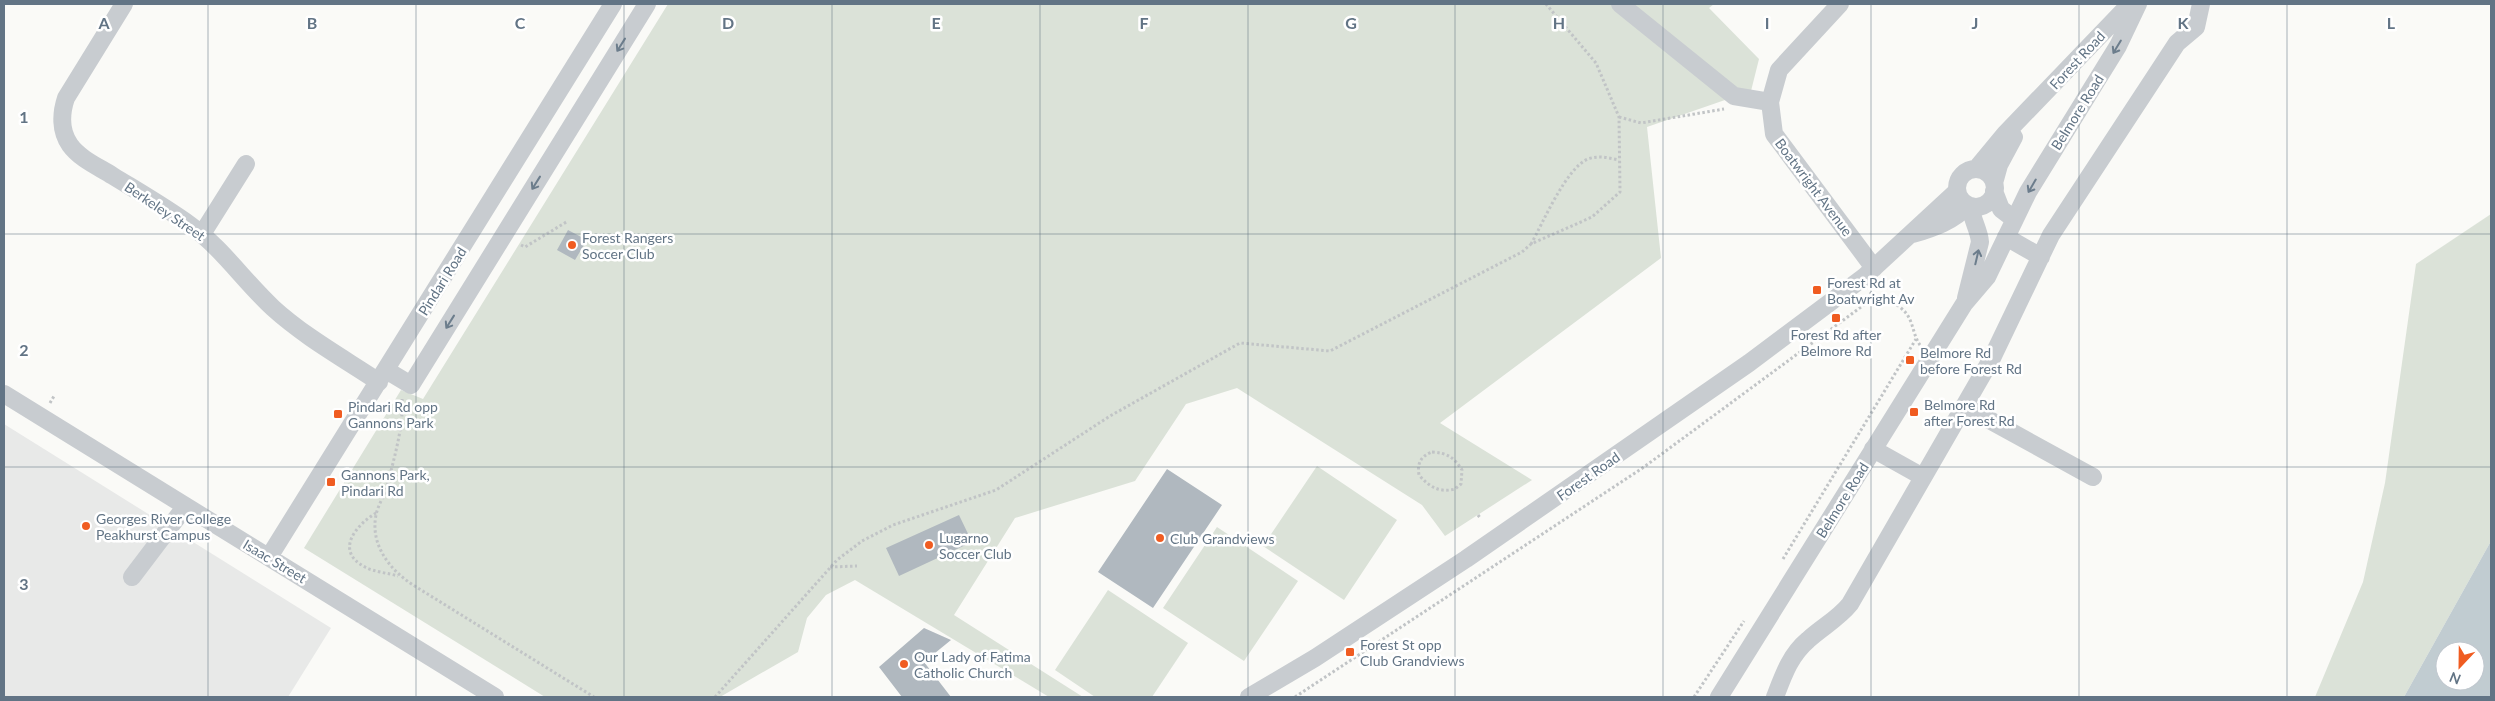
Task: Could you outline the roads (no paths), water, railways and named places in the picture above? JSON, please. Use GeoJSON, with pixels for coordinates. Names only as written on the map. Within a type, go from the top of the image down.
{"type":"FeatureCollection","features":[{"type":"Feature","properties":{"kind":"street","name":"Berkeley Street"},"geometry":{"type":"LineString","coordinates":[[124,4],[66,98],[62,109],[64,134],[70,145],[84,158],[202,234],[274,309],[308,335],[383,376],[411,385],[647,4]]}},
{"type":"Feature","properties":{"kind":"street","name":"Pindari Road"},"geometry":{"type":"LineString","coordinates":[[270,557],[613,4]]}},
{"type":"Feature","properties":{"kind":"street"},"geometry":{"type":"LineString","coordinates":[[1620,4],[1734,96],[1770,102]]}},
{"type":"Feature","properties":{"kind":"street","name":"Boatwright Avenue"},"geometry":{"type":"LineString","coordinates":[[1840,4],[1779,70],[1770,102],[1774,134],[1874,268]]}},
{"type":"Feature","properties":{"kind":"street","name":"Forest Road"},"geometry":{"type":"LineString","coordinates":[[1976,169],[2005,134],[2130,4]]}},
{"type":"Feature","properties":{"kind":"street","name":"Belmore Road"},"geometry":{"type":"LineString","coordinates":[[1719,697],[1964,304],[1987,277],[2014,219],[2058,142],[2121,40],[2138,4]]}},
{"type":"Feature","properties":{"kind":"street"},"geometry":{"type":"LineString","coordinates":[[1775,697],[1787,666],[1799,648],[1840,615],[1850,604],[1992,358],[2051,235],[2177,43],[2196,27],[2201,4]]}},
{"type":"Feature","properties":{"kind":"street","name":"Forest Road"},"geometry":{"type":"LineString","coordinates":[[1994,187],[1999,165],[2024,116]]}},
{"type":"Feature","properties":{"kind":"street"},"geometry":{"type":"LineString","coordinates":[[202,234],[246,164]]}},
{"type":"Feature","properties":{"kind":"street"},"geometry":{"type":"LineString","coordinates":[[1994,187],[1992,197],[1983,205],[1965,201],[1958,180],[1976,169],[1988,173],[1994,187],[2001,209],[2014,219]]}},
{"type":"Feature","properties":{"kind":"street","name":"Forest Road"},"geometry":{"type":"LineString","coordinates":[[1249,697],[1376,619],[1559,496],[1757,357],[1859,281],[1912,234],[1934,211],[1952,199],[1965,201]]}},
{"type":"Feature","properties":{"kind":"street","name":"Belmore Road"},"geometry":{"type":"LineString","coordinates":[[1964,304],[1980,242],[1979,233],[1965,201]]}},
{"type":"Feature","properties":{"kind":"street"},"geometry":{"type":"LineString","coordinates":[[2006,236],[2040,257]]}},
{"type":"Feature","properties":{"kind":"street","name":"Isaac Street"},"geometry":{"type":"LineString","coordinates":[[4,394],[496,697]]}},
{"type":"Feature","properties":{"kind":"street"},"geometry":{"type":"LineString","coordinates":[[1964,406],[2093,477]]}},
{"type":"Feature","properties":{"kind":"street"},"geometry":{"type":"LineString","coordinates":[[1873,449],[1923,477]]}},
{"type":"Feature","properties":{"kind":"street"},"geometry":{"type":"LineString","coordinates":[[132,577],[185,507]]}},
{"type":"Feature","properties":{"kind":"place","name":"Forest Rangers Soccer Club"},"geometry":{"type":"Point","coordinates":[572,245]}},
{"type":"Feature","properties":{"kind":"place","name":"Forest Rd at Boatwright Av"},"geometry":{"type":"Point","coordinates":[1817,290]}},
{"type":"Feature","properties":{"kind":"place","name":"Forest Rd after Belmore Rd"},"geometry":{"type":"Point","coordinates":[1836,318]}},
{"type":"Feature","properties":{"kind":"place","name":"Belmore Rd before Forest Rd"},"geometry":{"type":"Point","coordinates":[1910,360]}},
{"type":"Feature","properties":{"kind":"place","name":"Belmore Rd after Forest Rd"},"geometry":{"type":"Point","coordinates":[1914,412]}},
{"type":"Feature","properties":{"kind":"place","name":"Pindari Rd opp Gannons Park"},"geometry":{"type":"Point","coordinates":[338,414]}},
{"type":"Feature","properties":{"kind":"place","name":"Gannons Park, Pindari Rd"},"geometry":{"type":"Point","coordinates":[331,482]}},
{"type":"Feature","properties":{"kind":"place","name":"Georges River College Peakhurst Campus"},"geometry":{"type":"Point","coordinates":[86,526]}},
{"type":"Feature","properties":{"kind":"place","name":"Club Grandviews"},"geometry":{"type":"Point","coordinates":[1160,538]}},
{"type":"Feature","properties":{"kind":"place","name":"Lugarno Soccer Club"},"geometry":{"type":"Point","coordinates":[929,545]}},
{"type":"Feature","properties":{"kind":"place","name":"Forest St opp Club Grandviews"},"geometry":{"type":"Point","coordinates":[1350,652]}},
{"type":"Feature","properties":{"kind":"place","name":"Our Lady of Fatima Catholic Church"},"geometry":{"type":"Point","coordinates":[904,664]}}]}
